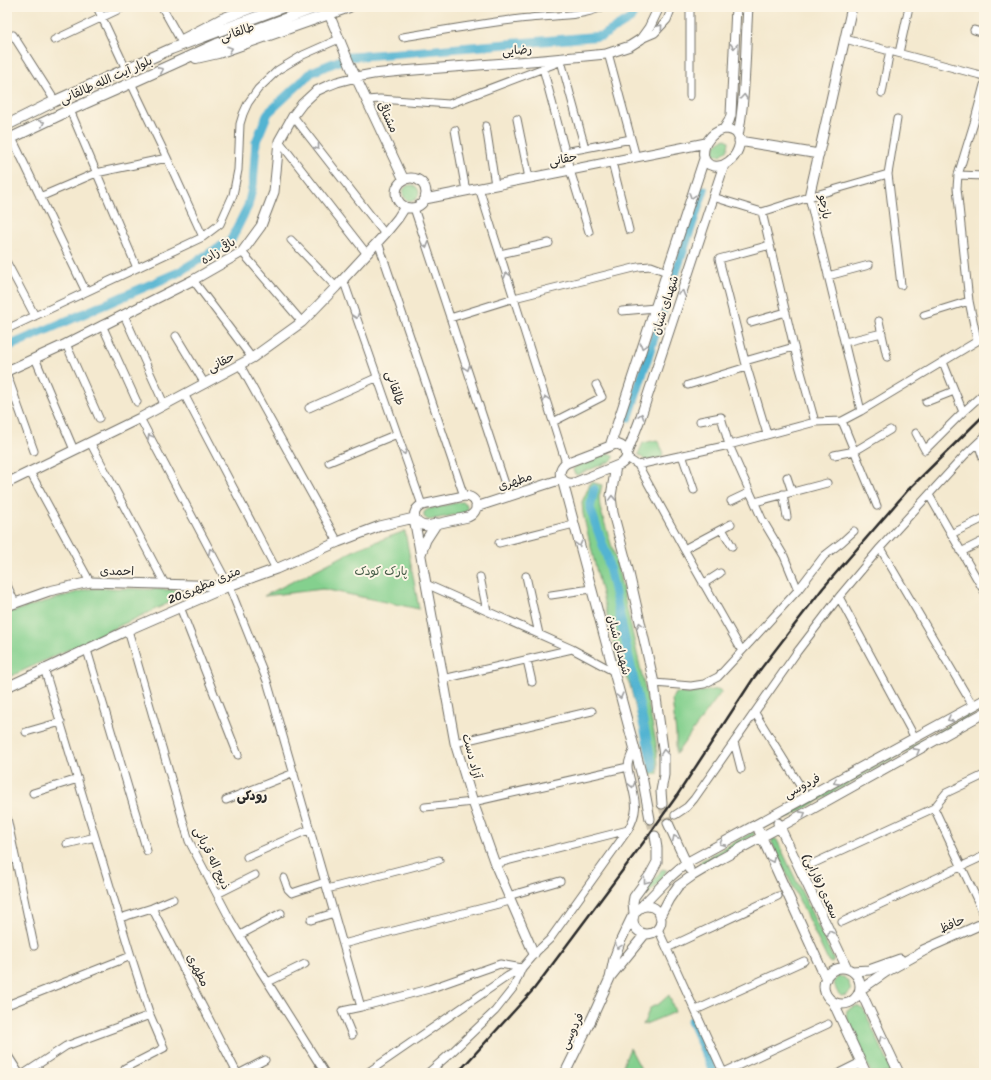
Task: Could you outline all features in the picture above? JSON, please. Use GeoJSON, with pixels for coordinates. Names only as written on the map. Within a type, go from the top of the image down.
{"type":"FeatureCollection","features":[{"type":"Feature","properties":{"kind":"main road","name":"طالقانی"},"geometry":{"type":"LineString","coordinates":[[171,49],[181,41],[222,19],[253,7]]}},
{"type":"Feature","properties":{"kind":"main road","name":"بلوار آیت الله طالقانی"},"geometry":{"type":"LineString","coordinates":[[7,125],[171,49],[283,7]]}},
{"type":"Feature","properties":{"kind":"main road","name":"بلوار آیت الله طالقانی"},"geometry":{"type":"LineString","coordinates":[[9,139],[217,44],[317,7]]}},
{"type":"Feature","properties":{"kind":"main road","name":"طالقانی"},"geometry":{"type":"LineString","coordinates":[[178,61],[218,53],[349,7]]}},
{"type":"Feature","properties":{"kind":"street"},"geometry":{"type":"LineString","coordinates":[[97,7],[126,69]]}},
{"type":"Feature","properties":{"kind":"street"},"geometry":{"type":"LineString","coordinates":[[54,40],[124,7]]}},
{"type":"Feature","properties":{"kind":"street"},"geometry":{"type":"LineString","coordinates":[[162,7],[181,41]]}},
{"type":"Feature","properties":{"kind":"street"},"geometry":{"type":"LineString","coordinates":[[568,7],[570,14]]}},
{"type":"Feature","properties":{"kind":"street"},"geometry":{"type":"LineString","coordinates":[[403,37],[522,19],[593,11],[602,7]]}},
{"type":"Feature","properties":{"kind":"street","name":"رضایی"},"geometry":{"type":"LineString","coordinates":[[356,77],[388,72],[606,54],[630,46],[640,39],[649,28],[659,7]]}},
{"type":"Feature","properties":{"kind":"street"},"geometry":{"type":"LineString","coordinates":[[640,39],[655,33],[667,20],[672,7]]}},
{"type":"Feature","properties":{"kind":"street"},"geometry":{"type":"LineString","coordinates":[[690,7],[690,96]]}},
{"type":"Feature","properties":{"kind":"street"},"geometry":{"type":"LineString","coordinates":[[736,7],[729,121],[724,128],[714,133],[706,142],[703,154],[704,159],[708,164],[713,166],[724,165],[729,162],[736,152],[742,116],[746,66],[748,7]]}},
{"type":"Feature","properties":{"kind":"street","name":"بازجو"},"geometry":{"type":"LineString","coordinates":[[852,7],[809,196],[861,411]]}},
{"type":"Feature","properties":{"kind":"street"},"geometry":{"type":"LineString","coordinates":[[898,53],[909,7]]}},
{"type":"Feature","properties":{"kind":"street","name":"مشتاقی"},"geometry":{"type":"LineString","coordinates":[[329,14],[350,65],[404,180]]}},
{"type":"Feature","properties":{"kind":"street"},"geometry":{"type":"LineString","coordinates":[[974,30],[984,33]]}},
{"type":"Feature","properties":{"kind":"street"},"geometry":{"type":"LineString","coordinates":[[13,35],[55,102]]}},
{"type":"Feature","properties":{"kind":"street"},"geometry":{"type":"LineString","coordinates":[[845,39],[984,76]]}},
{"type":"Feature","properties":{"kind":"street"},"geometry":{"type":"LineString","coordinates":[[7,329],[203,237],[220,224],[233,195],[238,170],[240,124],[242,114],[248,102],[258,88],[278,70],[303,55],[341,42]]}},
{"type":"Feature","properties":{"kind":"street"},"geometry":{"type":"LineString","coordinates":[[882,93],[890,50]]}},
{"type":"Feature","properties":{"kind":"street"},"geometry":{"type":"LineString","coordinates":[[608,53],[636,157]]}},
{"type":"Feature","properties":{"kind":"street"},"geometry":{"type":"LineString","coordinates":[[366,100],[380,98],[449,104],[570,57]]}},
{"type":"Feature","properties":{"kind":"street"},"geometry":{"type":"LineString","coordinates":[[561,61],[585,148]]}},
{"type":"Feature","properties":{"kind":"street"},"geometry":{"type":"LineString","coordinates":[[543,68],[570,170],[589,232]]}},
{"type":"Feature","properties":{"kind":"street","name":"باقی زاده"},"geometry":{"type":"LineString","coordinates":[[7,371],[124,315],[193,280],[242,252],[261,226],[274,192],[279,141],[294,116],[302,104],[316,91],[337,82],[356,77]]}},
{"type":"Feature","properties":{"kind":"street"},"geometry":{"type":"LineString","coordinates":[[131,83],[203,237]]}},
{"type":"Feature","properties":{"kind":"street"},"geometry":{"type":"LineString","coordinates":[[977,340],[969,301],[957,188],[958,175],[984,85]]}},
{"type":"Feature","properties":{"kind":"street"},"geometry":{"type":"LineString","coordinates":[[70,110],[137,268]]}},
{"type":"Feature","properties":{"kind":"street"},"geometry":{"type":"LineString","coordinates":[[294,116],[385,234]]}},
{"type":"Feature","properties":{"kind":"street"},"geometry":{"type":"LineString","coordinates":[[897,118],[888,174],[901,285]]}},
{"type":"Feature","properties":{"kind":"street"},"geometry":{"type":"LineString","coordinates":[[517,119],[529,178]]}},
{"type":"Feature","properties":{"kind":"street"},"geometry":{"type":"LineString","coordinates":[[486,126],[495,185]]}},
{"type":"Feature","properties":{"kind":"street"},"geometry":{"type":"LineString","coordinates":[[724,128],[735,131],[739,138],[819,154]]}},
{"type":"Feature","properties":{"kind":"street"},"geometry":{"type":"LineString","coordinates":[[454,130],[466,191]]}},
{"type":"Feature","properties":{"kind":"street"},"geometry":{"type":"LineString","coordinates":[[9,139],[40,197],[86,292]]}},
{"type":"Feature","properties":{"kind":"street"},"geometry":{"type":"LineString","coordinates":[[565,152],[631,139]]}},
{"type":"Feature","properties":{"kind":"street"},"geometry":{"type":"LineString","coordinates":[[279,141],[367,254]]}},
{"type":"Feature","properties":{"kind":"street","name":"حقانی"},"geometry":{"type":"LineString","coordinates":[[425,199],[706,142]]}},
{"type":"Feature","properties":{"kind":"street"},"geometry":{"type":"LineString","coordinates":[[40,197],[96,173],[166,158]]}},
{"type":"Feature","properties":{"kind":"street","name":"شهدای شبان"},"geometry":{"type":"LineString","coordinates":[[610,446],[704,159]]}},
{"type":"Feature","properties":{"kind":"street"},"geometry":{"type":"LineString","coordinates":[[612,162],[629,230]]}},
{"type":"Feature","properties":{"kind":"street","name":"شهدای شبان"},"geometry":{"type":"LineString","coordinates":[[627,455],[724,165]]}},
{"type":"Feature","properties":{"kind":"street"},"geometry":{"type":"LineString","coordinates":[[713,197],[762,212],[809,196],[888,174]]}},
{"type":"Feature","properties":{"kind":"street"},"geometry":{"type":"LineString","coordinates":[[958,175],[984,176]]}},
{"type":"Feature","properties":{"kind":"street"},"geometry":{"type":"LineString","coordinates":[[409,207],[420,205],[425,199],[426,191],[423,184],[412,178],[404,180],[398,187],[396,191],[398,200],[409,207],[450,318],[509,496]]}},
{"type":"Feature","properties":{"kind":"street"},"geometry":{"type":"LineString","coordinates":[[479,188],[566,463]]}},
{"type":"Feature","properties":{"kind":"street","name":"حقانی"},"geometry":{"type":"LineString","coordinates":[[7,483],[140,418],[252,358],[302,322],[344,279],[409,207]]}},
{"type":"Feature","properties":{"kind":"street"},"geometry":{"type":"LineString","coordinates":[[762,212],[794,346],[815,422]]}},
{"type":"Feature","properties":{"kind":"street"},"geometry":{"type":"LineString","coordinates":[[291,240],[336,287]]}},
{"type":"Feature","properties":{"kind":"street"},"geometry":{"type":"LineString","coordinates":[[378,242],[464,496]]}},
{"type":"Feature","properties":{"kind":"street"},"geometry":{"type":"LineString","coordinates":[[500,254],[550,242]]}},
{"type":"Feature","properties":{"kind":"street"},"geometry":{"type":"LineString","coordinates":[[767,434],[746,364],[719,259],[770,245]]}},
{"type":"Feature","properties":{"kind":"street"},"geometry":{"type":"LineString","coordinates":[[242,252],[302,322]]}},
{"type":"Feature","properties":{"kind":"street"},"geometry":{"type":"LineString","coordinates":[[7,263],[35,316]]}},
{"type":"Feature","properties":{"kind":"street"},"geometry":{"type":"LineString","coordinates":[[828,276],[869,265]]}},
{"type":"Feature","properties":{"kind":"street"},"geometry":{"type":"LineString","coordinates":[[450,318],[514,298],[638,267],[651,266],[667,272]]}},
{"type":"Feature","properties":{"kind":"street","name":"طالقانی"},"geometry":{"type":"LineString","coordinates":[[344,279],[422,505]]}},
{"type":"Feature","properties":{"kind":"street"},"geometry":{"type":"LineString","coordinates":[[193,280],[252,358]]}},
{"type":"Feature","properties":{"kind":"street"},"geometry":{"type":"LineString","coordinates":[[924,315],[969,301]]}},
{"type":"Feature","properties":{"kind":"street"},"geometry":{"type":"LineString","coordinates":[[622,311],[655,308]]}},
{"type":"Feature","properties":{"kind":"street"},"geometry":{"type":"LineString","coordinates":[[751,322],[786,312]]}},
{"type":"Feature","properties":{"kind":"street"},"geometry":{"type":"LineString","coordinates":[[124,315],[164,404]]}},
{"type":"Feature","properties":{"kind":"street"},"geometry":{"type":"LineString","coordinates":[[879,320],[887,356]]}},
{"type":"Feature","properties":{"kind":"street"},"geometry":{"type":"LineString","coordinates":[[102,326],[137,402]]}},
{"type":"Feature","properties":{"kind":"street"},"geometry":{"type":"LineString","coordinates":[[844,342],[882,333]]}},
{"type":"Feature","properties":{"kind":"street"},"geometry":{"type":"LineString","coordinates":[[176,336],[205,384]]}},
{"type":"Feature","properties":{"kind":"street"},"geometry":{"type":"LineString","coordinates":[[638,465],[815,422],[842,420],[861,411],[984,336]]}},
{"type":"Feature","properties":{"kind":"street"},"geometry":{"type":"LineString","coordinates":[[66,344],[100,418]]}},
{"type":"Feature","properties":{"kind":"street"},"geometry":{"type":"LineString","coordinates":[[688,386],[794,346]]}},
{"type":"Feature","properties":{"kind":"street"},"geometry":{"type":"LineString","coordinates":[[35,358],[74,450]]}},
{"type":"Feature","properties":{"kind":"street"},"geometry":{"type":"LineString","coordinates":[[943,362],[963,412]]}},
{"type":"Feature","properties":{"kind":"street"},"geometry":{"type":"LineString","coordinates":[[240,365],[338,542]]}},
{"type":"Feature","properties":{"kind":"street"},"geometry":{"type":"LineString","coordinates":[[7,375],[34,450]]}},
{"type":"Feature","properties":{"kind":"street"},"geometry":{"type":"LineString","coordinates":[[310,408],[378,377]]}},
{"type":"Feature","properties":{"kind":"street"},"geometry":{"type":"LineString","coordinates":[[554,422],[602,397],[596,385]]}},
{"type":"Feature","properties":{"kind":"street"},"geometry":{"type":"LineString","coordinates":[[926,402],[954,391]]}},
{"type":"Feature","properties":{"kind":"street"},"geometry":{"type":"LineString","coordinates":[[916,433],[925,450],[984,393]]}},
{"type":"Feature","properties":{"kind":"street"},"geometry":{"type":"LineString","coordinates":[[184,394],[276,569]]}},
{"type":"Feature","properties":{"kind":"street"},"geometry":{"type":"LineString","coordinates":[[700,421],[721,417],[729,444],[762,519],[784,556],[798,590]]}},
{"type":"Feature","properties":{"kind":"street"},"geometry":{"type":"LineString","coordinates":[[140,418],[229,586],[267,681],[361,1007]]}},
{"type":"Feature","properties":{"kind":"street"},"geometry":{"type":"LineString","coordinates":[[842,420],[877,506]]}},
{"type":"Feature","properties":{"kind":"street"},"geometry":{"type":"LineString","coordinates":[[834,454],[855,451],[890,430]]}},
{"type":"Feature","properties":{"kind":"street"},"geometry":{"type":"LineString","coordinates":[[329,462],[397,434]]}},
{"type":"Feature","properties":{"kind":"street"},"geometry":{"type":"LineString","coordinates":[[675,815],[687,807],[694,799],[797,652],[839,597],[880,548],[965,454],[984,437]]}},
{"type":"Feature","properties":{"kind":"street"},"geometry":{"type":"LineString","coordinates":[[90,442],[165,584]]}},
{"type":"Feature","properties":{"kind":"street"},"geometry":{"type":"LineString","coordinates":[[978,443],[984,461]]}},
{"type":"Feature","properties":{"kind":"street"},"geometry":{"type":"LineString","coordinates":[[627,455],[624,462],[574,483],[570,484],[565,482],[560,474],[560,470],[566,463],[610,446],[617,444],[622,445],[627,455],[638,465],[703,584],[742,651]]}},
{"type":"Feature","properties":{"kind":"street"},"geometry":{"type":"LineString","coordinates":[[682,455],[694,490]]}},
{"type":"Feature","properties":{"kind":"street","name":"شهدای شبان"},"geometry":{"type":"LineString","coordinates":[[616,466],[611,496],[613,513],[628,569],[654,683],[664,756],[664,775],[661,791],[662,804]]}},
{"type":"Feature","properties":{"kind":"street"},"geometry":{"type":"LineString","coordinates":[[30,472],[90,582]]}},
{"type":"Feature","properties":{"kind":"street"},"geometry":{"type":"LineString","coordinates":[[787,477],[792,492]]}},
{"type":"Feature","properties":{"kind":"street","name":"شهدای شبان"},"geometry":{"type":"LineString","coordinates":[[562,479],[642,776],[650,819]]}},
{"type":"Feature","properties":{"kind":"street","name":"مطهری"},"geometry":{"type":"LineString","coordinates":[[414,518],[422,526],[427,526],[468,517],[472,515],[476,507],[562,479]]}},
{"type":"Feature","properties":{"kind":"street"},"geometry":{"type":"LineString","coordinates":[[755,502],[827,483]]}},
{"type":"Feature","properties":{"kind":"street"},"geometry":{"type":"LineString","coordinates":[[731,500],[750,492]]}},
{"type":"Feature","properties":{"kind":"street"},"geometry":{"type":"LineString","coordinates":[[783,494],[787,517]]}},
{"type":"Feature","properties":{"kind":"street"},"geometry":{"type":"LineString","coordinates":[[929,495],[984,591]]}},
{"type":"Feature","properties":{"kind":"street"},"geometry":{"type":"LineString","coordinates":[[414,518],[418,507],[422,505],[464,496],[468,496],[472,499],[475,502],[476,507]]}},
{"type":"Feature","properties":{"kind":"street","name":"20متری مطهری"},"geometry":{"type":"LineString","coordinates":[[7,686],[128,630],[229,586],[276,569],[338,542],[380,526],[414,518]]}},
{"type":"Feature","properties":{"kind":"street","name":"آزاد دست"},"geometry":{"type":"LineString","coordinates":[[414,518],[455,742],[473,802],[495,864],[534,954]]}},
{"type":"Feature","properties":{"kind":"street"},"geometry":{"type":"LineString","coordinates":[[951,534],[984,518]]}},
{"type":"Feature","properties":{"kind":"street"},"geometry":{"type":"LineString","coordinates":[[421,555],[426,540],[437,523]]}},
{"type":"Feature","properties":{"kind":"street"},"geometry":{"type":"LineString","coordinates":[[499,543],[574,524]]}},
{"type":"Feature","properties":{"kind":"street"},"geometry":{"type":"LineString","coordinates":[[684,549],[731,524]]}},
{"type":"Feature","properties":{"kind":"street"},"geometry":{"type":"LineString","coordinates":[[722,529],[732,546]]}},
{"type":"Feature","properties":{"kind":"street"},"geometry":{"type":"LineString","coordinates":[[654,683],[691,686],[704,684],[718,677],[798,590],[824,556],[854,531]]}},
{"type":"Feature","properties":{"kind":"street"},"geometry":{"type":"LineString","coordinates":[[962,552],[981,542]]}},
{"type":"Feature","properties":{"kind":"street"},"geometry":{"type":"LineString","coordinates":[[880,548],[973,706]]}},
{"type":"Feature","properties":{"kind":"street"},"geometry":{"type":"LineString","coordinates":[[703,584],[720,573]]}},
{"type":"Feature","properties":{"kind":"street"},"geometry":{"type":"LineString","coordinates":[[526,576],[539,634]]}},
{"type":"Feature","properties":{"kind":"street"},"geometry":{"type":"LineString","coordinates":[[480,577],[487,611]]}},
{"type":"Feature","properties":{"kind":"street","name":"احمدی"},"geometry":{"type":"LineString","coordinates":[[11,604],[49,591],[90,582],[229,586]]}},
{"type":"Feature","properties":{"kind":"street"},"geometry":{"type":"LineString","coordinates":[[426,584],[572,649],[613,671]]}},
{"type":"Feature","properties":{"kind":"street"},"geometry":{"type":"LineString","coordinates":[[7,585],[11,604]]}},
{"type":"Feature","properties":{"kind":"street"},"geometry":{"type":"LineString","coordinates":[[551,594],[591,589]]}},
{"type":"Feature","properties":{"kind":"street"},"geometry":{"type":"LineString","coordinates":[[839,597],[915,738]]}},
{"type":"Feature","properties":{"kind":"street"},"geometry":{"type":"LineString","coordinates":[[180,607],[238,755]]}},
{"type":"Feature","properties":{"kind":"street","name":"ذبیح اله قربانی"},"geometry":{"type":"LineString","coordinates":[[128,630],[189,842],[240,935],[325,1073]]}},
{"type":"Feature","properties":{"kind":"street"},"geometry":{"type":"LineString","coordinates":[[444,679],[572,649]]}},
{"type":"Feature","properties":{"kind":"street"},"geometry":{"type":"LineString","coordinates":[[87,650],[147,851]]}},
{"type":"Feature","properties":{"kind":"street"},"geometry":{"type":"LineString","coordinates":[[526,660],[532,682]]}},
{"type":"Feature","properties":{"kind":"street"},"geometry":{"type":"LineString","coordinates":[[44,668],[131,956],[150,1015],[164,1048],[125,1068]]}},
{"type":"Feature","properties":{"kind":"street","name":"فردوسی"},"geometry":{"type":"LineString","coordinates":[[565,1073],[610,978],[614,959],[620,942],[636,912],[671,876],[686,863],[984,700]]}},
{"type":"Feature","properties":{"kind":"street"},"geometry":{"type":"LineString","coordinates":[[455,742],[592,711]]}},
{"type":"Feature","properties":{"kind":"street"},"geometry":{"type":"LineString","coordinates":[[754,713],[807,797]]}},
{"type":"Feature","properties":{"kind":"street","name":"فردوسی"},"geometry":{"type":"LineString","coordinates":[[660,916],[678,886],[692,876],[984,713]]}},
{"type":"Feature","properties":{"kind":"street"},"geometry":{"type":"LineString","coordinates":[[26,732],[61,722]]}},
{"type":"Feature","properties":{"kind":"street"},"geometry":{"type":"LineString","coordinates":[[734,742],[741,769]]}},
{"type":"Feature","properties":{"kind":"street"},"geometry":{"type":"LineString","coordinates":[[428,1073],[495,1010],[514,987],[522,968],[550,939],[628,830],[634,820],[636,807],[628,767],[634,748]]}},
{"type":"Feature","properties":{"kind":"street"},"geometry":{"type":"LineString","coordinates":[[425,807],[473,802],[628,767]]}},
{"type":"Feature","properties":{"kind":"street"},"geometry":{"type":"LineString","coordinates":[[226,800],[294,773]]}},
{"type":"Feature","properties":{"kind":"street"},"geometry":{"type":"LineString","coordinates":[[812,864],[934,808],[946,793],[984,775]]}},
{"type":"Feature","properties":{"kind":"street"},"geometry":{"type":"LineString","coordinates":[[33,793],[78,779]]}},
{"type":"Feature","properties":{"kind":"street"},"geometry":{"type":"LineString","coordinates":[[934,808],[962,866],[984,918]]}},
{"type":"Feature","properties":{"kind":"street","name":"سعدی (فارابی)"},"geometry":{"type":"LineString","coordinates":[[774,815],[849,970]]}},
{"type":"Feature","properties":{"kind":"street"},"geometry":{"type":"LineString","coordinates":[[7,818],[34,946]]}},
{"type":"Feature","properties":{"kind":"street"},"geometry":{"type":"LineString","coordinates":[[668,823],[692,876]]}},
{"type":"Feature","properties":{"kind":"street"},"geometry":{"type":"LineString","coordinates":[[756,824],[826,979]]}},
{"type":"Feature","properties":{"kind":"street"},"geometry":{"type":"LineString","coordinates":[[247,857],[310,829]]}},
{"type":"Feature","properties":{"kind":"street"},"geometry":{"type":"LineString","coordinates":[[495,864],[628,830]]}},
{"type":"Feature","properties":{"kind":"street"},"geometry":{"type":"LineString","coordinates":[[67,844],[95,836]]}},
{"type":"Feature","properties":{"kind":"street"},"geometry":{"type":"LineString","coordinates":[[636,912],[633,903],[634,897],[650,876],[657,862],[655,836]]}},
{"type":"Feature","properties":{"kind":"street"},"geometry":{"type":"LineString","coordinates":[[842,922],[984,856]]}},
{"type":"Feature","properties":{"kind":"street"},"geometry":{"type":"LineString","coordinates":[[284,878],[288,889],[292,893],[439,860]]}},
{"type":"Feature","properties":{"kind":"street"},"geometry":{"type":"LineString","coordinates":[[217,894],[255,875]]}},
{"type":"Feature","properties":{"kind":"street"},"geometry":{"type":"LineString","coordinates":[[343,944],[509,899],[560,881]]}},
{"type":"Feature","properties":{"kind":"street"},"geometry":{"type":"LineString","coordinates":[[667,948],[778,896]]}},
{"type":"Feature","properties":{"kind":"street"},"geometry":{"type":"LineString","coordinates":[[120,918],[152,908],[173,899]]}},
{"type":"Feature","properties":{"kind":"street"},"geometry":{"type":"LineString","coordinates":[[646,906],[655,908],[660,916],[660,925],[658,929],[650,934],[640,933],[636,930],[632,922],[636,912],[646,906]]}},
{"type":"Feature","properties":{"kind":"street","name":"مطهری"},"geometry":{"type":"LineString","coordinates":[[152,908],[236,1072]]}},
{"type":"Feature","properties":{"kind":"street"},"geometry":{"type":"LineString","coordinates":[[240,935],[281,913]]}},
{"type":"Feature","properties":{"kind":"street"},"geometry":{"type":"LineString","coordinates":[[311,920],[334,913]]}},
{"type":"Feature","properties":{"kind":"street","name":"حافظ"},"geometry":{"type":"LineString","coordinates":[[929,948],[984,923]]}},
{"type":"Feature","properties":{"kind":"street"},"geometry":{"type":"LineString","coordinates":[[658,929],[696,1010],[723,1073],[828,1024]]}},
{"type":"Feature","properties":{"kind":"street","name":"فردوسی"},"geometry":{"type":"LineString","coordinates":[[610,978],[645,934]]}},
{"type":"Feature","properties":{"kind":"street"},"geometry":{"type":"LineString","coordinates":[[866,1073],[834,1002],[825,992],[824,987],[826,979],[831,972],[838,968],[864,970],[879,967],[929,948]]}},
{"type":"Feature","properties":{"kind":"street"},"geometry":{"type":"LineString","coordinates":[[834,1002],[843,1004],[852,1001],[856,998],[860,990],[886,972],[929,948]]}},
{"type":"Feature","properties":{"kind":"street"},"geometry":{"type":"LineString","coordinates":[[7,1005],[131,956]]}},
{"type":"Feature","properties":{"kind":"street"},"geometry":{"type":"LineString","coordinates":[[696,1010],[804,961]]}},
{"type":"Feature","properties":{"kind":"street"},"geometry":{"type":"LineString","coordinates":[[268,982],[304,964]]}},
{"type":"Feature","properties":{"kind":"street"},"geometry":{"type":"LineString","coordinates":[[352,1035],[342,1010],[361,1007],[429,989],[500,964],[522,968]]}},
{"type":"Feature","properties":{"kind":"street"},"geometry":{"type":"LineString","coordinates":[[368,1073],[508,976],[522,968]]}},
{"type":"Feature","properties":{"kind":"street"},"geometry":{"type":"LineString","coordinates":[[849,970],[857,976],[859,980],[860,990],[899,1073]]}},
{"type":"Feature","properties":{"kind":"street"},"geometry":{"type":"LineString","coordinates":[[25,1073],[66,1046],[150,1015]]}},
{"type":"Feature","properties":{"kind":"street"},"geometry":{"type":"LineString","coordinates":[[7,1054],[18,1073]]}},
{"type":"Feature","properties":{"kind":"street"},"geometry":{"type":"LineString","coordinates":[[236,1072],[265,1060]]}},
{"type":"Feature","properties":{"kind":"street"},"geometry":{"type":"LineString","coordinates":[[841,1073],[861,1063]]}},
{"type":"Feature","properties":{"kind":"green space"},"geometry":{"type":"Polygon","coordinates":[[[726,139],[729,141],[728,149],[721,155],[715,155],[714,149],[716,144],[726,139]]]}},
{"type":"Feature","properties":{"kind":"green space"},"geometry":{"type":"Polygon","coordinates":[[[411,185],[418,190],[419,193],[414,200],[411,201],[404,196],[403,193],[408,186],[411,185]]]}},
{"type":"Feature","properties":{"kind":"green space"},"geometry":{"type":"Polygon","coordinates":[[[657,440],[663,451],[662,457],[646,461],[638,454],[643,443],[657,440]]]}},
{"type":"Feature","properties":{"kind":"green space"},"geometry":{"type":"Polygon","coordinates":[[[608,453],[614,456],[611,461],[577,475],[574,473],[573,469],[576,466],[608,453]]]}},
{"type":"Feature","properties":{"kind":"green space"},"geometry":{"type":"Polygon","coordinates":[[[591,482],[602,485],[599,497],[600,508],[616,560],[646,693],[656,742],[658,774],[650,774],[650,766],[630,685],[619,665],[583,514],[582,502],[591,482]]]}},
{"type":"Feature","properties":{"kind":"green space"},"geometry":{"type":"Polygon","coordinates":[[[460,502],[467,505],[467,510],[463,513],[430,520],[424,517],[424,512],[428,509],[460,502]]]}},
{"type":"Feature","properties":{"kind":"green space","name":"پارک کودک"},"geometry":{"type":"Polygon","coordinates":[[[405,531],[419,609],[323,589],[264,596],[359,548],[405,531]]]}},
{"type":"Feature","properties":{"kind":"green space"},"geometry":{"type":"Polygon","coordinates":[[[88,589],[176,590],[186,595],[7,678],[7,613],[88,589]]]}},
{"type":"Feature","properties":{"kind":"green space"},"geometry":{"type":"Polygon","coordinates":[[[717,689],[722,691],[676,754],[676,734],[672,699],[675,693],[689,694],[717,689]]]}},
{"type":"Feature","properties":{"kind":"green space"},"geometry":{"type":"Polygon","coordinates":[[[984,706],[984,708],[786,819],[783,818],[785,816],[984,706]]]}},
{"type":"Feature","properties":{"kind":"green space"},"geometry":{"type":"Polygon","coordinates":[[[753,832],[755,833],[754,835],[702,864],[700,863],[701,861],[753,832]]]}},
{"type":"Feature","properties":{"kind":"green space"},"geometry":{"type":"Polygon","coordinates":[[[772,839],[777,840],[833,958],[833,962],[831,963],[828,961],[772,843],[772,839]]]}},
{"type":"Feature","properties":{"kind":"green space"},"geometry":{"type":"Polygon","coordinates":[[[662,869],[667,870],[657,885],[641,901],[638,900],[656,877],[662,869]]]}},
{"type":"Feature","properties":{"kind":"green space"},"geometry":{"type":"Polygon","coordinates":[[[838,977],[844,977],[849,983],[851,991],[847,995],[841,996],[836,989],[834,981],[838,977]]]}},
{"type":"Feature","properties":{"kind":"green space"},"geometry":{"type":"Polygon","coordinates":[[[669,995],[675,1012],[643,1025],[650,1008],[660,1003],[669,995]]]}},
{"type":"Feature","properties":{"kind":"green space"},"geometry":{"type":"Polygon","coordinates":[[[857,1006],[865,1012],[893,1073],[871,1073],[846,1017],[847,1010],[857,1006]]]}},
{"type":"Feature","properties":{"kind":"green space"},"geometry":{"type":"Polygon","coordinates":[[[630,1048],[641,1069],[637,1072],[627,1072],[622,1068],[630,1048]]]}},
{"type":"Feature","properties":{"kind":"waterway"},"geometry":{"type":"LineString","coordinates":[[7,347],[177,273],[231,240],[248,206],[253,185],[256,142],[268,113],[312,72],[348,57],[602,36],[630,19],[637,7]]}},
{"type":"Feature","properties":{"kind":"waterway"},"geometry":{"type":"LineString","coordinates":[[629,417],[660,319],[704,190]]}},
{"type":"Feature","properties":{"kind":"waterway"},"geometry":{"type":"LineString","coordinates":[[594,489],[590,508],[607,557],[653,768]]}},
{"type":"Feature","properties":{"kind":"waterway"},"geometry":{"type":"LineString","coordinates":[[691,1021],[714,1073]]}},
{"type":"Feature","properties":{"kind":"tunnel"},"geometry":{"type":"LineString","coordinates":[[662,804],[668,823]]}},
{"type":"Feature","properties":{"kind":"tunnel"},"geometry":{"type":"LineString","coordinates":[[650,819],[655,836]]}},
{"type":"Feature","properties":{"kind":"railway"},"geometry":{"type":"LineString","coordinates":[[455,1073],[463,1067],[534,989],[676,797],[753,679],[823,588],[908,490],[984,415]]}},
{"type":"Feature","properties":{"kind":"district","name":"رودکی"},"geometry":{"type":"Point","coordinates":[252,795]}}]}
